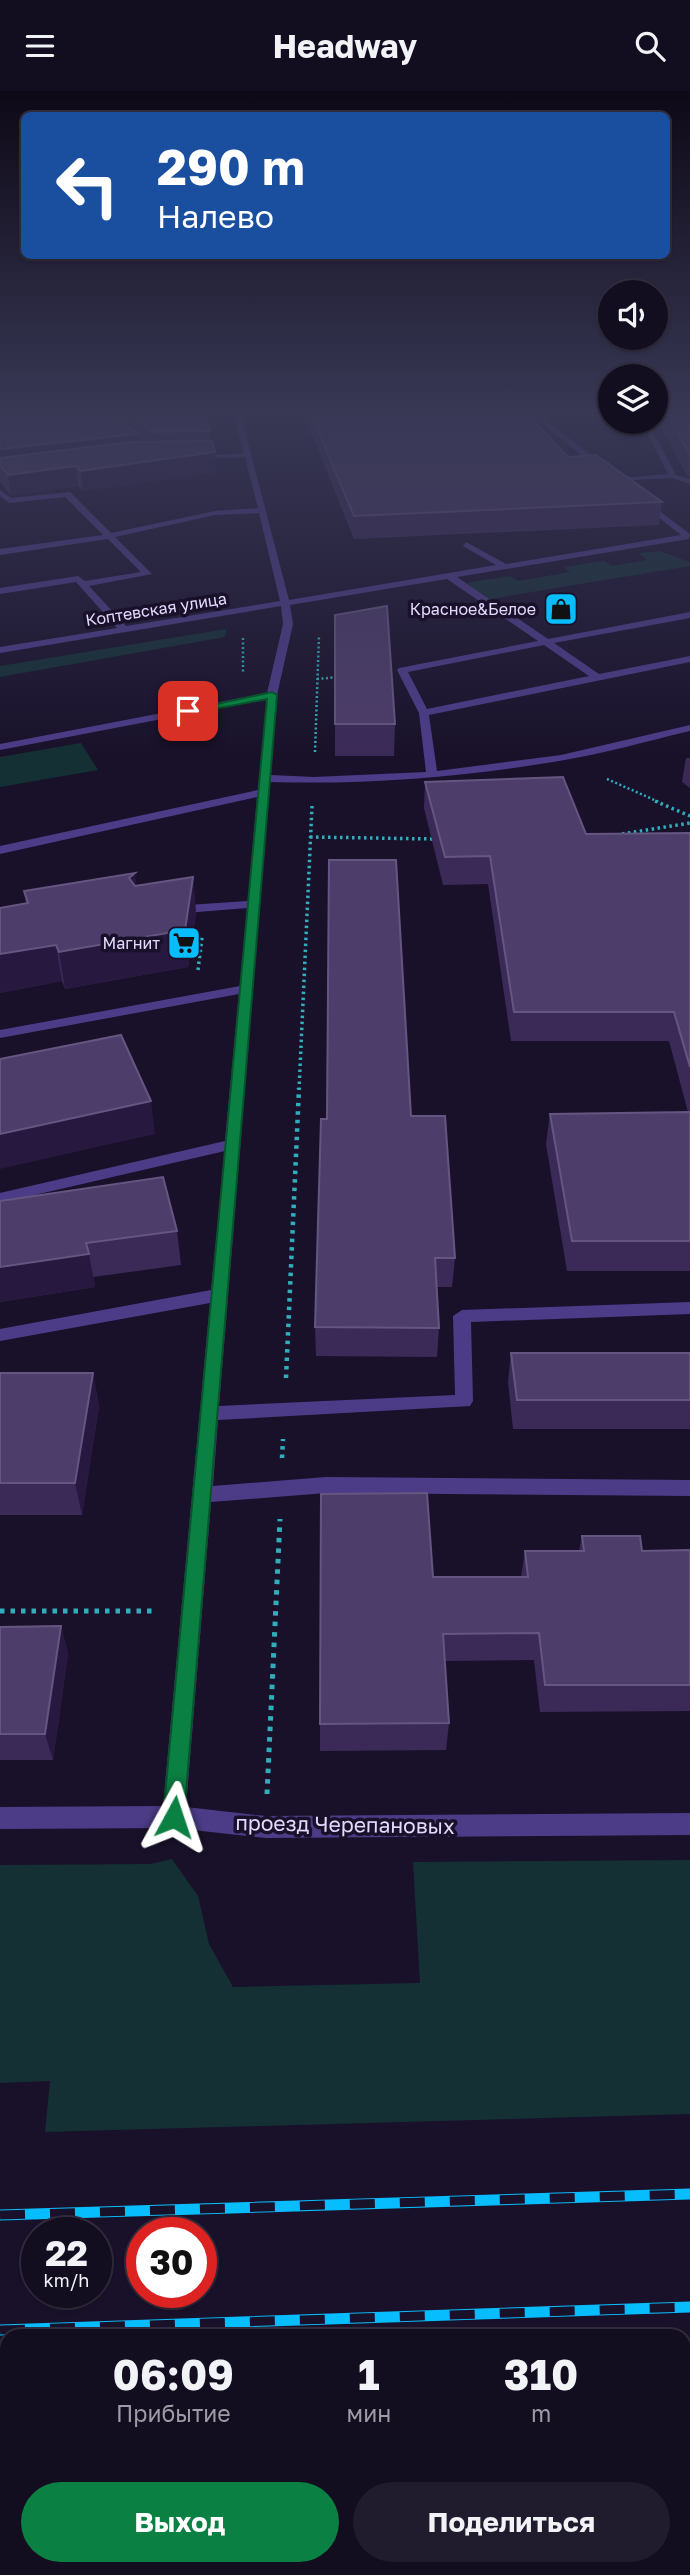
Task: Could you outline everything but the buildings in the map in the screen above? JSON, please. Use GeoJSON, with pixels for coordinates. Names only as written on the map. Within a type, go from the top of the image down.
{"type":"FeatureCollection","features":[{"type":"Feature","properties":{"kind":"street"},"geometry":{"type":"LineString","coordinates":[[82,584],[148,574],[99,525]]}},
{"type":"Feature","properties":{"kind":"street"},"geometry":{"type":"LineString","coordinates":[[0,552],[110,536],[159,525]]}},
{"type":"Feature","properties":{"kind":"street"},"geometry":{"type":"LineString","coordinates":[[174,1817],[272,695],[288,624],[266,525]]}},
{"type":"Feature","properties":{"kind":"street"},"geometry":{"type":"LineString","coordinates":[[675,525],[689,536]]}},
{"type":"Feature","properties":{"kind":"street","name":"Коптевская улица"},"geometry":{"type":"LineString","coordinates":[[0,650],[689,536]]}},
{"type":"Feature","properties":{"kind":"street"},"geometry":{"type":"LineString","coordinates":[[675,539],[690,547]]}},
{"type":"Feature","properties":{"kind":"street"},"geometry":{"type":"LineString","coordinates":[[466,544],[505,567]]}},
{"type":"Feature","properties":{"kind":"street"},"geometry":{"type":"LineString","coordinates":[[449,576],[598,678]]}},
{"type":"Feature","properties":{"kind":"street"},"geometry":{"type":"LineString","coordinates":[[0,591],[78,579],[124,630]]}},
{"type":"Feature","properties":{"kind":"street"},"geometry":{"type":"LineString","coordinates":[[432,775],[424,713],[402,670],[690,615]]}},
{"type":"Feature","properties":{"kind":"street"},"geometry":{"type":"LineString","coordinates":[[424,713],[690,659]]}},
{"type":"Feature","properties":{"kind":"street"},"geometry":{"type":"LineString","coordinates":[[0,747],[272,695]]}},
{"type":"Feature","properties":{"kind":"street"},"geometry":{"type":"LineString","coordinates":[[0,850],[264,785],[432,775],[561,758],[690,728]]}},
{"type":"Feature","properties":{"kind":"street"},"geometry":{"type":"LineString","coordinates":[[154,913],[254,904]]}},
{"type":"Feature","properties":{"kind":"street"},"geometry":{"type":"LineString","coordinates":[[0,1034],[247,989]]}},
{"type":"Feature","properties":{"kind":"street"},"geometry":{"type":"LineString","coordinates":[[0,1198],[232,1144]]}},
{"type":"Feature","properties":{"kind":"street"},"geometry":{"type":"LineString","coordinates":[[0,1335],[219,1295]]}},
{"type":"Feature","properties":{"kind":"street"},"geometry":{"type":"LineString","coordinates":[[209,1413],[464,1401],[462,1316],[690,1308]]}},
{"type":"Feature","properties":{"kind":"street"},"geometry":{"type":"LineString","coordinates":[[202,1495],[326,1485],[690,1488]]}},
{"type":"Feature","properties":{"kind":"street","name":"проезд Черепановых"},"geometry":{"type":"LineString","coordinates":[[0,1818],[174,1817],[266,1827],[690,1824]]}},
{"type":"Feature","properties":{"kind":"path"},"geometry":{"type":"LineString","coordinates":[[266,1827],[319,627]]}},
{"type":"Feature","properties":{"kind":"path"},"geometry":{"type":"LineString","coordinates":[[317,679],[341,677]]}},
{"type":"Feature","properties":{"kind":"path"},"geometry":{"type":"LineString","coordinates":[[561,758],[690,815]]}},
{"type":"Feature","properties":{"kind":"path"},"geometry":{"type":"LineString","coordinates":[[615,836],[690,823]]}},
{"type":"Feature","properties":{"kind":"path"},"geometry":{"type":"LineString","coordinates":[[310,837],[443,839]]}},
{"type":"Feature","properties":{"kind":"path"},"geometry":{"type":"LineString","coordinates":[[195,999],[206,907]]}},
{"type":"Feature","properties":{"kind":"path"},"geometry":{"type":"LineString","coordinates":[[0,1611],[192,1611]]}},
{"type":"Feature","properties":{"kind":"green space"},"geometry":{"type":"Polygon","coordinates":[[[660,551],[690,562],[690,566],[490,599],[466,583],[510,576],[518,581],[570,572],[564,567],[604,561],[612,566],[647,560],[639,553],[660,551]]]}},
{"type":"Feature","properties":{"kind":"green space"},"geometry":{"type":"Polygon","coordinates":[[[226,629],[225,637],[0,677],[0,666],[226,629]]]}},
{"type":"Feature","properties":{"kind":"green space"},"geometry":{"type":"Polygon","coordinates":[[[81,743],[98,770],[0,787],[0,757],[81,743]]]}},
{"type":"Feature","properties":{"kind":"green space"},"geometry":{"type":"Polygon","coordinates":[[[172,1859],[198,1896],[209,1944],[233,1987],[420,1983],[413,1862],[690,1860],[690,2114],[45,2132],[50,2081],[0,2083],[0,1865],[151,1864],[172,1859]]]}},
{"type":"Feature","properties":{"kind":"railway"},"geometry":{"type":"LineString","coordinates":[[0,2215],[690,2194]]}},
{"type":"Feature","properties":{"kind":"railway"},"geometry":{"type":"LineString","coordinates":[[30,2329],[690,2307]]}},
{"type":"Feature","properties":{"kind":"place","name":"Красное&Белое"},"geometry":{"type":"Point","coordinates":[561,609]}},
{"type":"Feature","properties":{"kind":"place","name":"Магнит"},"geometry":{"type":"Point","coordinates":[184,943]}},
{"type":"Feature","properties":{"kind":"route"},"geometry":{"type":"LineString","coordinates":[[174,1817],[272,695],[188,711]]}}]}
